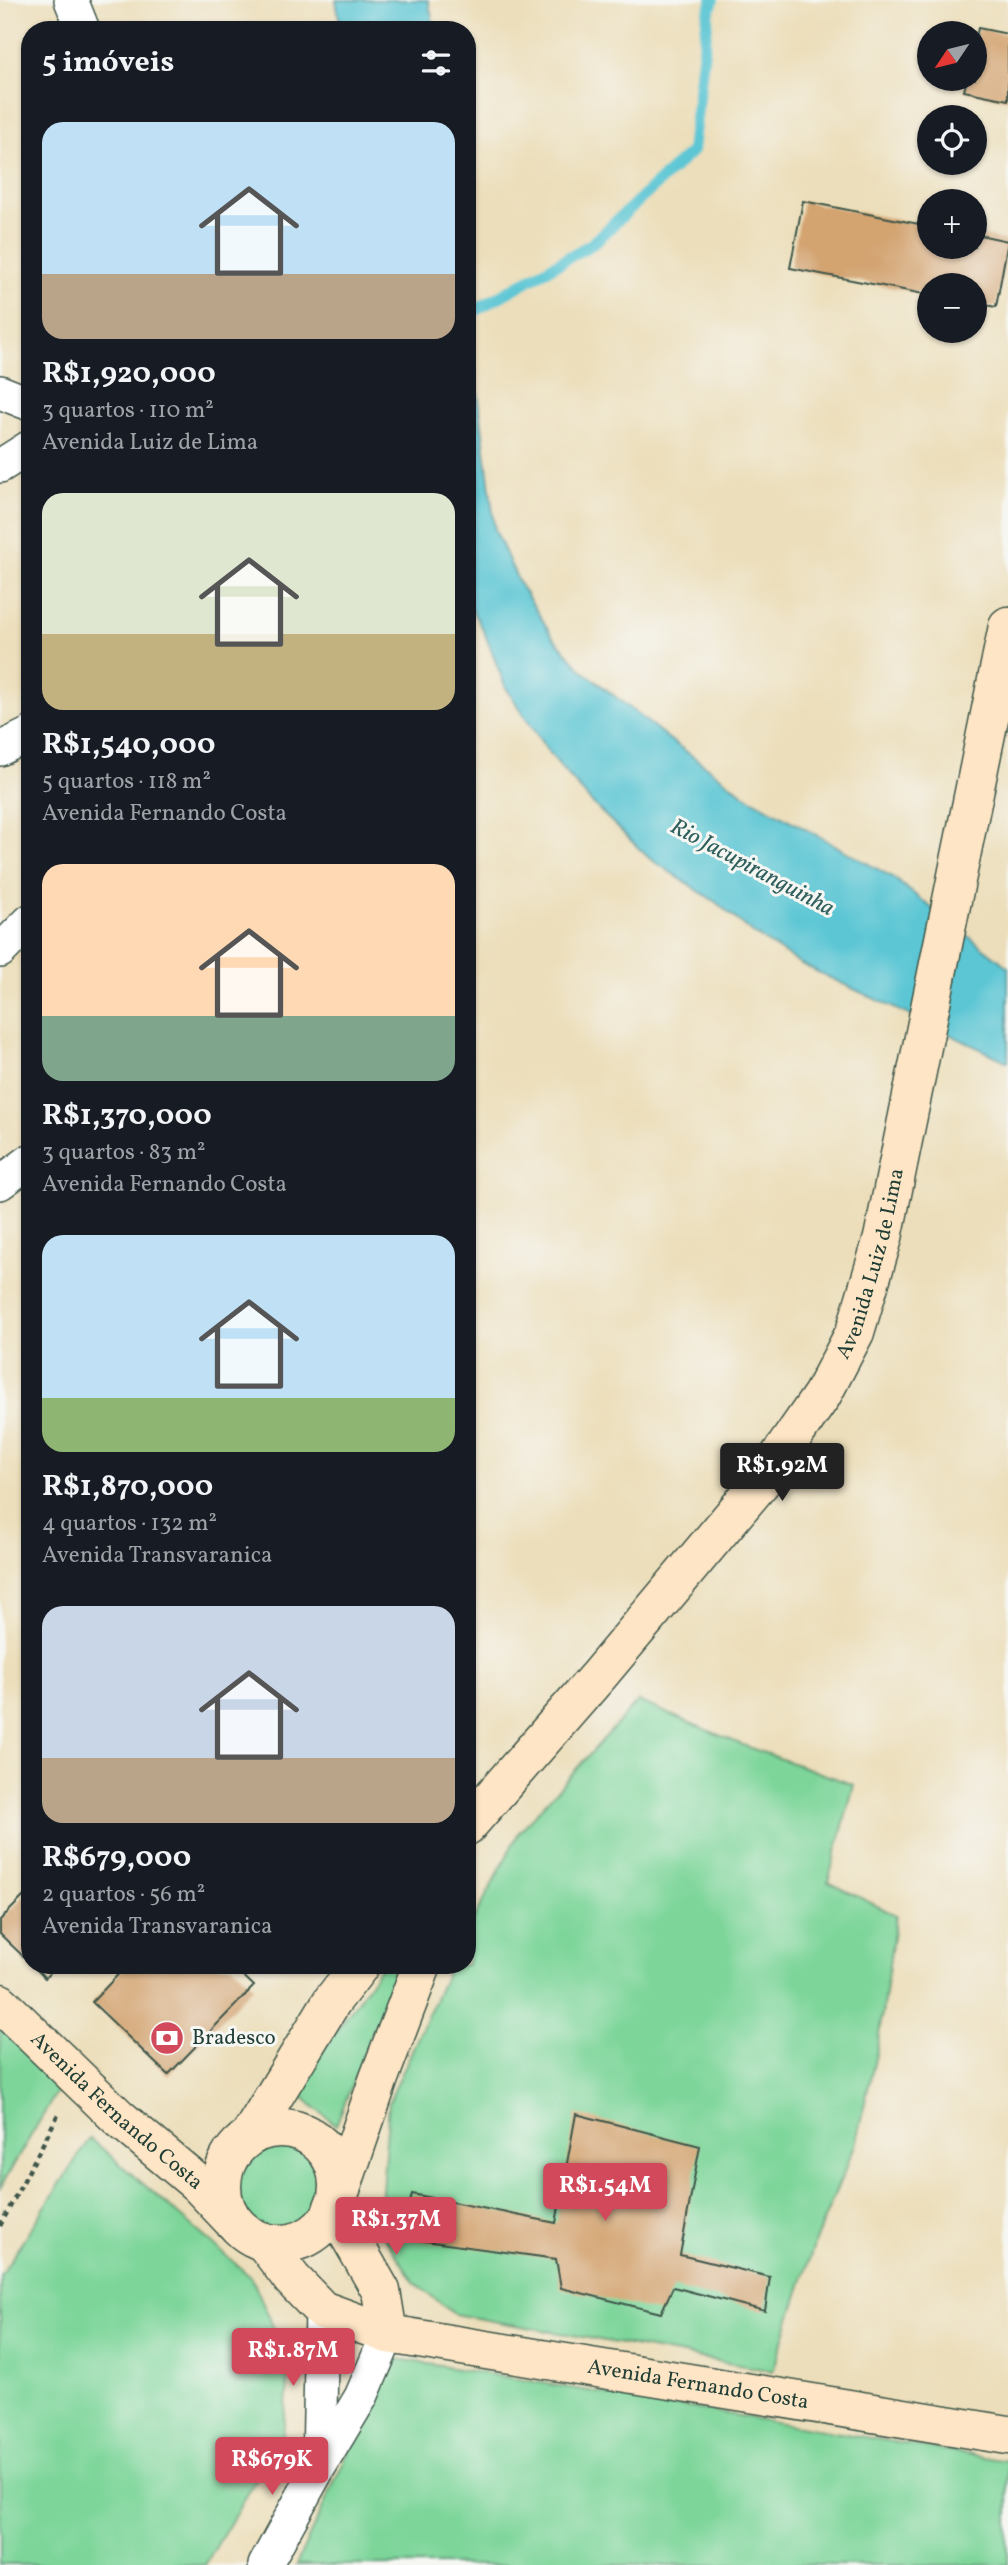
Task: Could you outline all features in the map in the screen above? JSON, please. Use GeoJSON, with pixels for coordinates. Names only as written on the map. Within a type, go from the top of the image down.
{"type":"FeatureCollection","features":[{"type":"Feature","properties":{"kind":"street"},"geometry":{"type":"LineString","coordinates":[[71,0],[79,21]]}},
{"type":"Feature","properties":{"kind":"street"},"geometry":{"type":"LineString","coordinates":[[0,392],[21,400]]}},
{"type":"Feature","properties":{"kind":"street"},"geometry":{"type":"LineString","coordinates":[[0,466],[21,453]]}},
{"type":"Feature","properties":{"kind":"street","name":"Avenida Luiz de Lima"},"geometry":{"type":"LineString","coordinates":[[476,1816],[599,1675],[765,1477],[822,1395],[855,1332],[883,1238],[906,1132],[919,1055],[1008,626]]}},
{"type":"Feature","properties":{"kind":"street"},"geometry":{"type":"LineString","coordinates":[[0,749],[21,738]]}},
{"type":"Feature","properties":{"kind":"street"},"geometry":{"type":"LineString","coordinates":[[0,951],[21,930]]}},
{"type":"Feature","properties":{"kind":"street"},"geometry":{"type":"LineString","coordinates":[[0,1183],[21,1168]]}},
{"type":"Feature","properties":{"kind":"street","name":"Avenida Luiz de Lima"},"geometry":{"type":"LineString","coordinates":[[476,1836],[499,1789]]}},
{"type":"Feature","properties":{"kind":"street"},"geometry":{"type":"LineString","coordinates":[[249,2137],[332,2001],[353,1974]]}},
{"type":"Feature","properties":{"kind":"street"},"geometry":{"type":"LineString","coordinates":[[270,2561],[319,2467],[361,2397],[388,2334],[381,2291],[335,2202],[338,2178],[332,2159],[320,2144],[303,2133],[285,2128],[266,2129],[249,2137],[235,2149],[226,2166],[222,2185],[224,2204],[233,2221],[246,2234],[264,2242],[283,2245],[302,2241],[318,2231],[335,2202],[419,1974]]}},
{"type":"Feature","properties":{"kind":"street","name":"Avenida Fernando Costa"},"geometry":{"type":"LineString","coordinates":[[0,2003],[118,2117],[198,2184],[233,2221]]}},
{"type":"Feature","properties":{"kind":"street","name":"Avenida Fernando Costa"},"geometry":{"type":"LineString","coordinates":[[264,2242],[292,2279],[321,2309],[388,2334],[1008,2435]]}},
{"type":"Feature","properties":{"kind":"street"},"geometry":{"type":"LineString","coordinates":[[319,2467],[321,2309]]}},
{"type":"Feature","properties":{"kind":"path"},"geometry":{"type":"LineString","coordinates":[[0,2226],[78,2078]]}},
{"type":"Feature","properties":{"kind":"green space"},"geometry":{"type":"Polygon","coordinates":[[[638,1701],[745,1746],[854,1785],[828,1882],[896,1915],[877,2050],[855,2145],[816,2239],[773,2371],[454,2314],[414,2282],[379,2229],[389,2102],[446,1974],[476,1974],[476,1916],[519,1832],[638,1701]]]}},
{"type":"Feature","properties":{"kind":"green space"},"geometry":{"type":"Polygon","coordinates":[[[376,1974],[395,1974],[336,2125],[295,2091],[376,1974]]]}},
{"type":"Feature","properties":{"kind":"green space"},"geometry":{"type":"Polygon","coordinates":[[[0,2019],[62,2083],[0,2188],[0,2019]]]}},
{"type":"Feature","properties":{"kind":"green space"},"geometry":{"type":"Polygon","coordinates":[[[90,2138],[252,2278],[290,2365],[283,2435],[205,2565],[0,2565],[0,2276],[90,2138]]]}},
{"type":"Feature","properties":{"kind":"green space"},"geometry":{"type":"Polygon","coordinates":[[[281,2138],[300,2141],[316,2152],[327,2168],[330,2187],[327,2206],[316,2222],[300,2233],[281,2236],[262,2233],[246,2222],[235,2206],[232,2187],[235,2168],[246,2152],[262,2141],[281,2138]]]}},
{"type":"Feature","properties":{"kind":"green space"},"geometry":{"type":"Polygon","coordinates":[[[392,2358],[1008,2461],[1008,2565],[296,2565],[392,2358]]]}},
{"type":"Feature","properties":{"kind":"water"},"geometry":{"type":"Polygon","coordinates":[[[336,0],[428,0],[433,21],[340,21],[336,0]]]}},
{"type":"Feature","properties":{"kind":"water","name":"Rio Jacupiranguinha"},"geometry":{"type":"Polygon","coordinates":[[[476,377],[495,530],[519,583],[553,637],[583,671],[748,797],[892,877],[1008,967],[1008,1062],[801,964],[754,934],[717,903],[649,858],[590,801],[546,749],[505,686],[476,618],[476,377]]]}},
{"type":"Feature","properties":{"kind":"building"},"geometry":{"type":"Polygon","coordinates":[[[987,30],[1008,34],[1008,100],[964,91],[987,91],[987,30]]]}},
{"type":"Feature","properties":{"kind":"building"},"geometry":{"type":"Polygon","coordinates":[[[803,201],[917,224],[917,259],[987,259],[987,237],[1008,241],[996,307],[987,305],[987,273],[917,273],[917,293],[790,268],[803,201]]]}},
{"type":"Feature","properties":{"kind":"building"},"geometry":{"type":"Polygon","coordinates":[[[21,1899],[21,1954],[0,1934],[0,1920],[21,1899]]]}},
{"type":"Feature","properties":{"kind":"building","name":"Bradesco"},"geometry":{"type":"Polygon","coordinates":[[[118,1974],[241,1974],[254,1986],[168,2075],[92,2002],[118,1974]]]}},
{"type":"Feature","properties":{"kind":"building"},"geometry":{"type":"Polygon","coordinates":[[[576,2114],[700,2146],[680,2255],[770,2277],[765,2311],[673,2287],[661,2313],[561,2288],[556,2259],[402,2238],[412,2194],[556,2223],[576,2114]]]}},
{"type":"Feature","properties":{"kind":"waterway"},"geometry":{"type":"LineString","coordinates":[[476,310],[592,244],[692,151],[708,15],[713,0]]}},
{"type":"Feature","properties":{"kind":"place","name":"Bradesco"},"geometry":{"type":"Point","coordinates":[167,2038]}}]}
